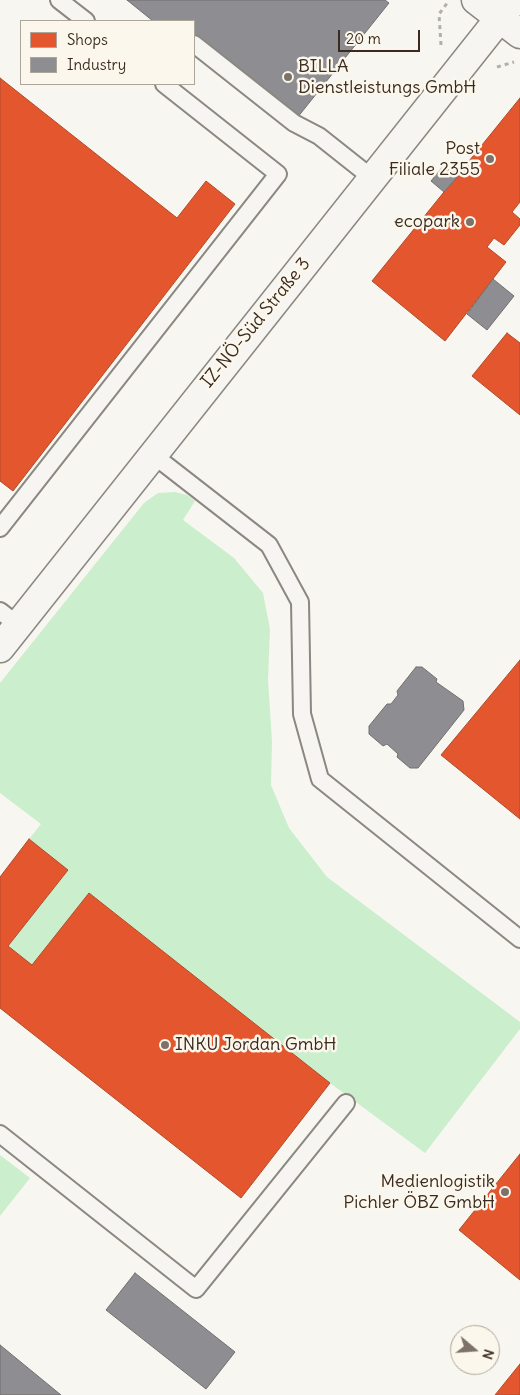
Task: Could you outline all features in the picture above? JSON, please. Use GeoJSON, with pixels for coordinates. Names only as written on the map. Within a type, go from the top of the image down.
{"type":"FeatureCollection","features":[{"type":"Feature","properties":{"kind":"street"},"geometry":{"type":"LineString","coordinates":[[476,0],[511,17]]}},
{"type":"Feature","properties":{"kind":"street","name":"IZ-NÖ-Süd Straße 3"},"geometry":{"type":"LineString","coordinates":[[0,648],[9,618],[152,454],[372,178],[511,17]]}},
{"type":"Feature","properties":{"kind":"lane"},"geometry":{"type":"LineString","coordinates":[[59,0],[85,20]]}},
{"type":"Feature","properties":{"kind":"lane"},"geometry":{"type":"LineString","coordinates":[[195,45],[294,123],[319,136],[372,178]]}},
{"type":"Feature","properties":{"kind":"lane"},"geometry":{"type":"LineString","coordinates":[[0,528],[278,174],[165,85]]}},
{"type":"Feature","properties":{"kind":"lane"},"geometry":{"type":"LineString","coordinates":[[152,454],[269,545],[300,602],[302,714],[320,779],[520,939]]}},
{"type":"Feature","properties":{"kind":"lane"},"geometry":{"type":"LineString","coordinates":[[0,1134],[196,1289],[346,1103]]}},
{"type":"Feature","properties":{"kind":"green space"},"geometry":{"type":"Polygon","coordinates":[[[175,492],[187,495],[195,501],[183,520],[234,558],[263,593],[270,629],[268,680],[272,741],[271,785],[289,828],[327,877],[520,1022],[520,1029],[425,1153],[330,1083],[89,893],[32,965],[8,946],[68,870],[29,839],[41,824],[0,793],[0,683],[144,503],[158,493],[175,492]]]}},
{"type":"Feature","properties":{"kind":"green space"},"geometry":{"type":"Polygon","coordinates":[[[0,1155],[30,1178],[0,1216],[0,1155]]]}},
{"type":"Feature","properties":{"kind":"building: Shops"},"geometry":{"type":"Polygon","coordinates":[[[0,78],[177,218],[206,181],[235,204],[13,491],[0,481],[0,78]]]}},
{"type":"Feature","properties":{"kind":"building: Shops","name":"ecopark"},"geometry":{"type":"Polygon","coordinates":[[[520,98],[520,202],[512,212],[520,219],[520,225],[504,245],[494,238],[487,247],[506,262],[445,341],[372,281],[520,98]]]}},
{"type":"Feature","properties":{"kind":"building: Shops"},"geometry":{"type":"Polygon","coordinates":[[[507,333],[520,343],[520,415],[472,376],[507,333]]]}},
{"type":"Feature","properties":{"kind":"building: Shops"},"geometry":{"type":"Polygon","coordinates":[[[520,660],[520,819],[441,755],[520,660]]]}},
{"type":"Feature","properties":{"kind":"building: Shops","name":"INKU Jordan GmbH"},"geometry":{"type":"Polygon","coordinates":[[[29,839],[68,870],[8,946],[32,965],[89,893],[330,1083],[241,1198],[0,1008],[0,877],[29,839]]]}},
{"type":"Feature","properties":{"kind":"building: Shops","name":"Medienlogistik Pichler ÖBZ GmbH"},"geometry":{"type":"Polygon","coordinates":[[[520,1154],[520,1280],[459,1230],[520,1154]]]}},
{"type":"Feature","properties":{"kind":"building: Shops"},"geometry":{"type":"Polygon","coordinates":[[[520,1364],[520,1395],[495,1395],[520,1364]]]}},
{"type":"Feature","properties":{"kind":"building: Industry","name":"BILLA Dienstleistungs GmbH"},"geometry":{"type":"Polygon","coordinates":[[[127,0],[385,0],[389,3],[297,118],[195,37],[195,20],[152,20],[127,0]]]}},
{"type":"Feature","properties":{"kind":"building: Industry"},"geometry":{"type":"Polygon","coordinates":[[[445,164],[459,175],[444,192],[431,181],[445,164]]]}},
{"type":"Feature","properties":{"kind":"building: Industry"},"geometry":{"type":"Polygon","coordinates":[[[493,279],[514,296],[487,330],[467,314],[493,279]]]}},
{"type":"Feature","properties":{"kind":"building: Industry"},"geometry":{"type":"Polygon","coordinates":[[[416,667],[422,667],[437,679],[436,682],[463,701],[464,710],[418,768],[410,768],[397,757],[398,754],[387,744],[383,746],[369,734],[369,726],[387,704],[391,704],[398,695],[397,691],[416,667]]]}},
{"type":"Feature","properties":{"kind":"building: Industry"},"geometry":{"type":"Polygon","coordinates":[[[135,1273],[235,1352],[206,1389],[106,1310],[135,1273]]]}},
{"type":"Feature","properties":{"kind":"building: Industry"},"geometry":{"type":"Polygon","coordinates":[[[0,1345],[61,1395],[0,1395],[0,1345]]]}},
{"type":"Feature","properties":{"kind":"place","name":"BILLA Dienstleistungs GmbH"},"geometry":{"type":"Point","coordinates":[288,77]}},
{"type":"Feature","properties":{"kind":"place","name":"Post Filiale 2355"},"geometry":{"type":"Point","coordinates":[490,159]}},
{"type":"Feature","properties":{"kind":"place","name":"ecopark"},"geometry":{"type":"Point","coordinates":[470,222]}},
{"type":"Feature","properties":{"kind":"place","name":"INKU Jordan GmbH"},"geometry":{"type":"Point","coordinates":[165,1045]}},
{"type":"Feature","properties":{"kind":"place","name":"Medienlogistik Pichler ÖBZ GmbH"},"geometry":{"type":"Point","coordinates":[505,1192]}}]}
